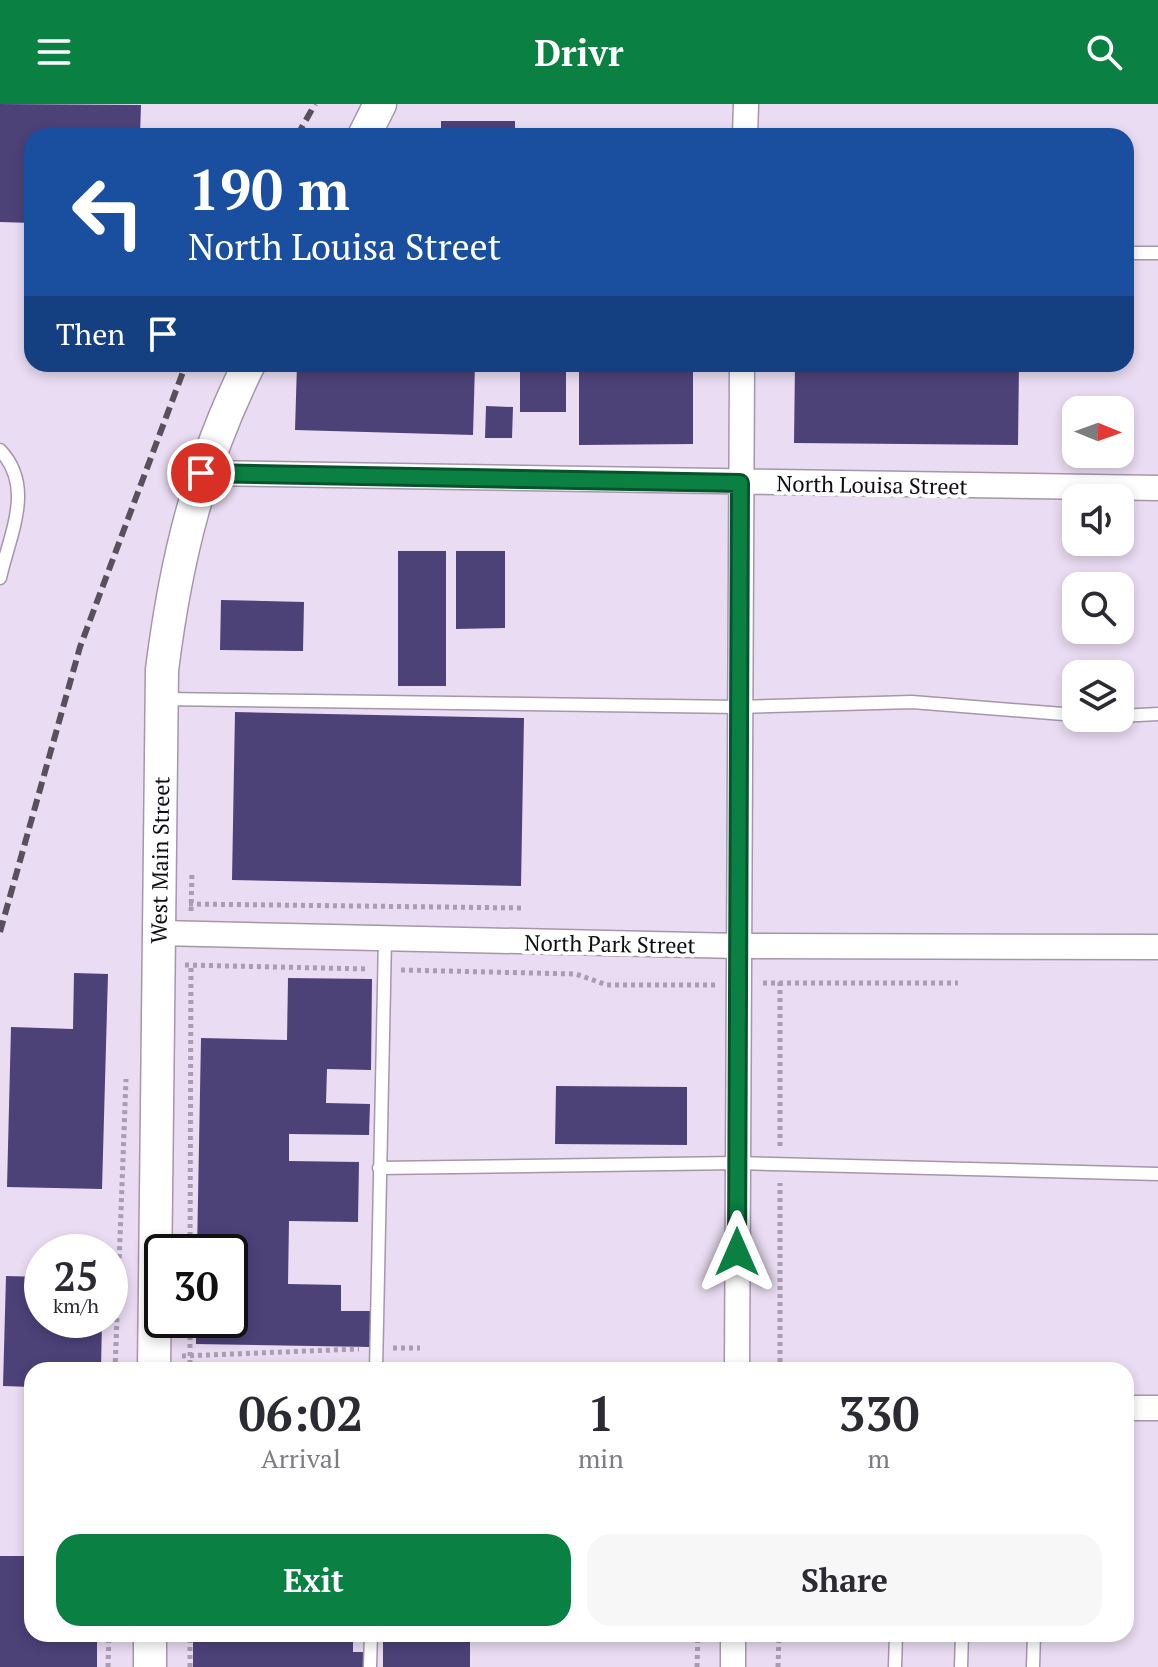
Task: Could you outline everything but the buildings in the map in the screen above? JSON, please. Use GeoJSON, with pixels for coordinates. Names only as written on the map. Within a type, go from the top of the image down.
{"type":"FeatureCollection","features":[{"type":"Feature","properties":{"kind":"street"},"geometry":{"type":"LineString","coordinates":[[368,128],[380,104]]}},
{"type":"Feature","properties":{"kind":"street"},"geometry":{"type":"LineString","coordinates":[[745,128],[746,104]]}},
{"type":"Feature","properties":{"kind":"street","name":"West Main Street"},"geometry":{"type":"LineString","coordinates":[[154,1362],[162,699],[177,561],[201,473],[220,423],[245,372]]}},
{"type":"Feature","properties":{"kind":"street"},"geometry":{"type":"LineString","coordinates":[[737,1362],[742,372]]}},
{"type":"Feature","properties":{"kind":"street","name":"North Louisa Street"},"geometry":{"type":"LineString","coordinates":[[201,473],[1158,488]]}},
{"type":"Feature","properties":{"kind":"street","name":"North Park Street"},"geometry":{"type":"LineString","coordinates":[[159,934],[738,946],[1158,947]]}},
{"type":"Feature","properties":{"kind":"street"},"geometry":{"type":"LineString","coordinates":[[1134,1408],[1158,1408]]}},
{"type":"Feature","properties":{"kind":"street"},"geometry":{"type":"LineString","coordinates":[[150,1642],[150,1667]]}},
{"type":"Feature","properties":{"kind":"street"},"geometry":{"type":"LineString","coordinates":[[733,1642],[733,1667]]}},
{"type":"Feature","properties":{"kind":"lane"},"geometry":{"type":"LineString","coordinates":[[1134,253],[1158,253]]}},
{"type":"Feature","properties":{"kind":"lane"},"geometry":{"type":"LineString","coordinates":[[0,450],[15,465],[21,488],[0,578]]}},
{"type":"Feature","properties":{"kind":"lane"},"geometry":{"type":"LineString","coordinates":[[162,699],[739,707],[912,702],[1062,714]]}},
{"type":"Feature","properties":{"kind":"lane"},"geometry":{"type":"LineString","coordinates":[[1134,715],[1158,714]]}},
{"type":"Feature","properties":{"kind":"lane"},"geometry":{"type":"LineString","coordinates":[[376,1362],[385,939]]}},
{"type":"Feature","properties":{"kind":"lane"},"geometry":{"type":"LineString","coordinates":[[379,1168],[737,1163],[1158,1174]]}},
{"type":"Feature","properties":{"kind":"lane"},"geometry":{"type":"LineString","coordinates":[[370,1667],[371,1642]]}},
{"type":"Feature","properties":{"kind":"lane"},"geometry":{"type":"LineString","coordinates":[[895,1667],[896,1642]]}},
{"type":"Feature","properties":{"kind":"lane"},"geometry":{"type":"LineString","coordinates":[[961,1667],[962,1642]]}},
{"type":"Feature","properties":{"kind":"lane"},"geometry":{"type":"LineString","coordinates":[[1033,1667],[1034,1642]]}},
{"type":"Feature","properties":{"kind":"path"},"geometry":{"type":"LineString","coordinates":[[190,1234],[191,859]]}},
{"type":"Feature","properties":{"kind":"path"},"geometry":{"type":"LineString","coordinates":[[524,908],[192,904],[159,934],[191,965],[576,974],[607,985],[958,983]]}},
{"type":"Feature","properties":{"kind":"path"},"geometry":{"type":"LineString","coordinates":[[190,1338],[190,1362]]}},
{"type":"Feature","properties":{"kind":"path"},"geometry":{"type":"LineString","coordinates":[[158,1362],[190,1355],[420,1348]]}},
{"type":"Feature","properties":{"kind":"path"},"geometry":{"type":"LineString","coordinates":[[115,1356],[148,1362]]}},
{"type":"Feature","properties":{"kind":"path"},"geometry":{"type":"LineString","coordinates":[[108,1667],[109,1642]]}},
{"type":"Feature","properties":{"kind":"path"},"geometry":{"type":"LineString","coordinates":[[190,1642],[190,1667]]}},
{"type":"Feature","properties":{"kind":"path"},"geometry":{"type":"LineString","coordinates":[[697,1667],[698,1642]]}},
{"type":"Feature","properties":{"kind":"path"},"geometry":{"type":"LineString","coordinates":[[778,1667],[779,1642]]}},
{"type":"Feature","properties":{"kind":"railway"},"geometry":{"type":"LineString","coordinates":[[302,128],[315,104]]}},
{"type":"Feature","properties":{"kind":"railway"},"geometry":{"type":"LineString","coordinates":[[0,932],[80,647],[183,372]]}},
{"type":"Feature","properties":{"kind":"route"},"geometry":{"type":"LineString","coordinates":[[201,473],[740,483],[737,1252]]}}]}
